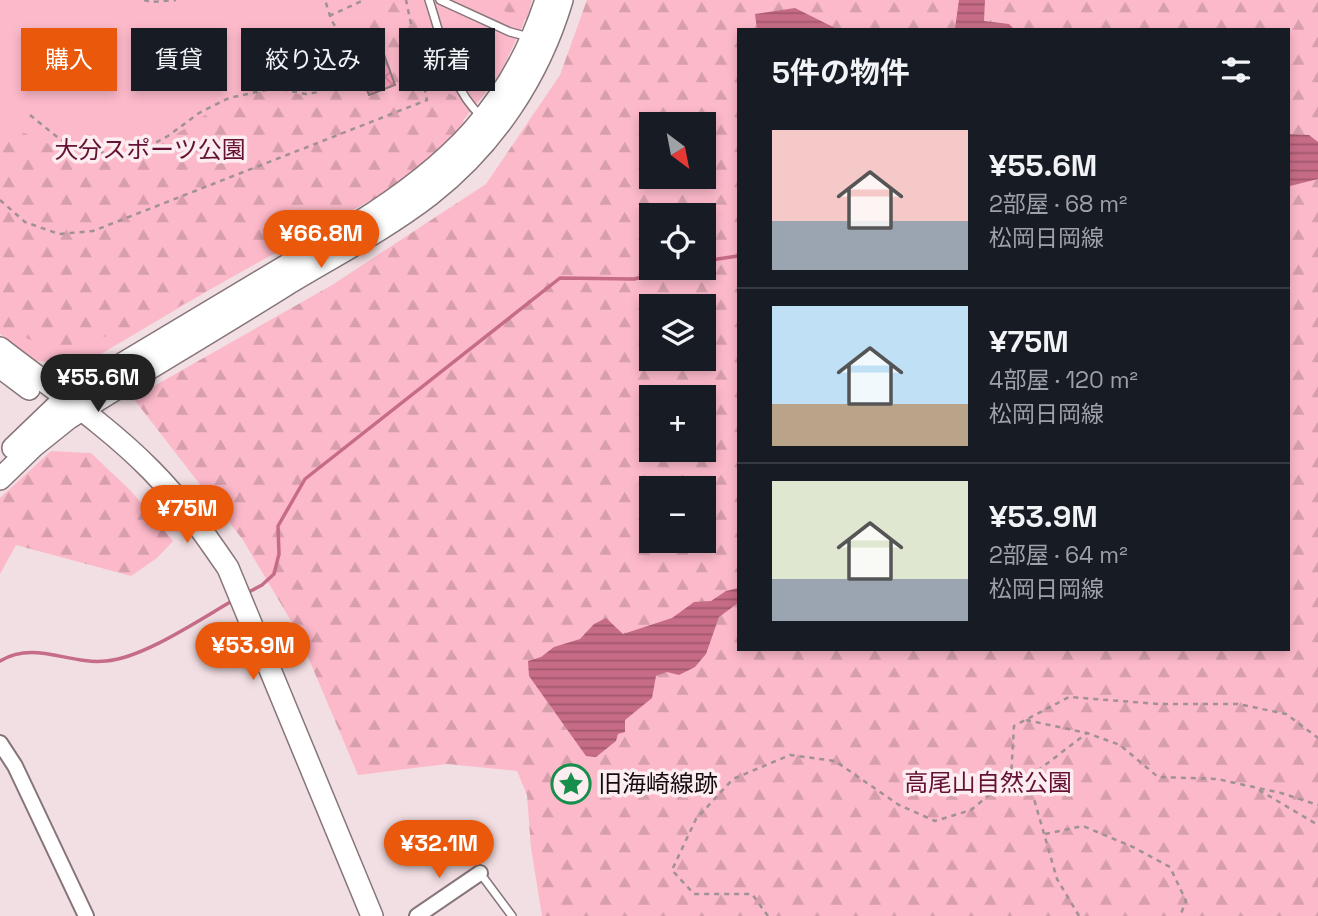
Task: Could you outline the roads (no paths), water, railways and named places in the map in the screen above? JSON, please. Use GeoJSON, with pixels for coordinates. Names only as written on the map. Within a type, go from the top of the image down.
{"type":"FeatureCollection","features":[{"type":"Feature","properties":{"kind":"street"},"geometry":{"type":"LineString","coordinates":[[0,462],[67,409],[393,201],[444,162],[483,118],[509,82],[532,37],[546,0]]}},
{"type":"Feature","properties":{"kind":"street"},"geometry":{"type":"LineString","coordinates":[[0,479],[67,409],[381,228],[448,180],[487,141],[522,93],[546,46],[562,0]]}},
{"type":"Feature","properties":{"kind":"street"},"geometry":{"type":"LineString","coordinates":[[0,348],[102,443],[167,496],[219,573],[232,582],[312,766],[372,916]]}},
{"type":"Feature","properties":{"kind":"street"},"geometry":{"type":"LineString","coordinates":[[0,367],[67,409]]}},
{"type":"Feature","properties":{"kind":"street"},"geometry":{"type":"LineString","coordinates":[[0,743],[15,766],[86,916]]}},
{"type":"Feature","properties":{"kind":"street"},"geometry":{"type":"LineString","coordinates":[[417,916],[480,873]]}},
{"type":"Feature","properties":{"kind":"lane"},"geometry":{"type":"LineString","coordinates":[[429,0],[457,83],[467,100],[483,118]]}},
{"type":"Feature","properties":{"kind":"lane"},"geometry":{"type":"LineString","coordinates":[[440,0],[510,32],[532,37]]}},
{"type":"Feature","properties":{"kind":"lane"},"geometry":{"type":"LineString","coordinates":[[480,873],[512,916]]}},
{"type":"Feature","properties":{"kind":"waterway"},"geometry":{"type":"LineString","coordinates":[[716,259],[737,256]]}},
{"type":"Feature","properties":{"kind":"waterway"},"geometry":{"type":"LineString","coordinates":[[245,594],[262,585],[274,574],[279,554],[278,526],[305,479],[560,278],[639,278]]}},
{"type":"Feature","properties":{"kind":"waterway"},"geometry":{"type":"LineString","coordinates":[[0,661],[26,653],[92,661],[121,658],[153,646],[232,601]]}},
{"type":"Feature","properties":{"kind":"place","name":"旧海崎線跡"},"geometry":{"type":"Point","coordinates":[571,784]}},
{"type":"Feature","properties":{"kind":"park label","name":"大分スポーツ公園"},"geometry":{"type":"Point","coordinates":[150,150]}},
{"type":"Feature","properties":{"kind":"park label","name":"高尾山自然公園"},"geometry":{"type":"Point","coordinates":[988,783]}}]}
